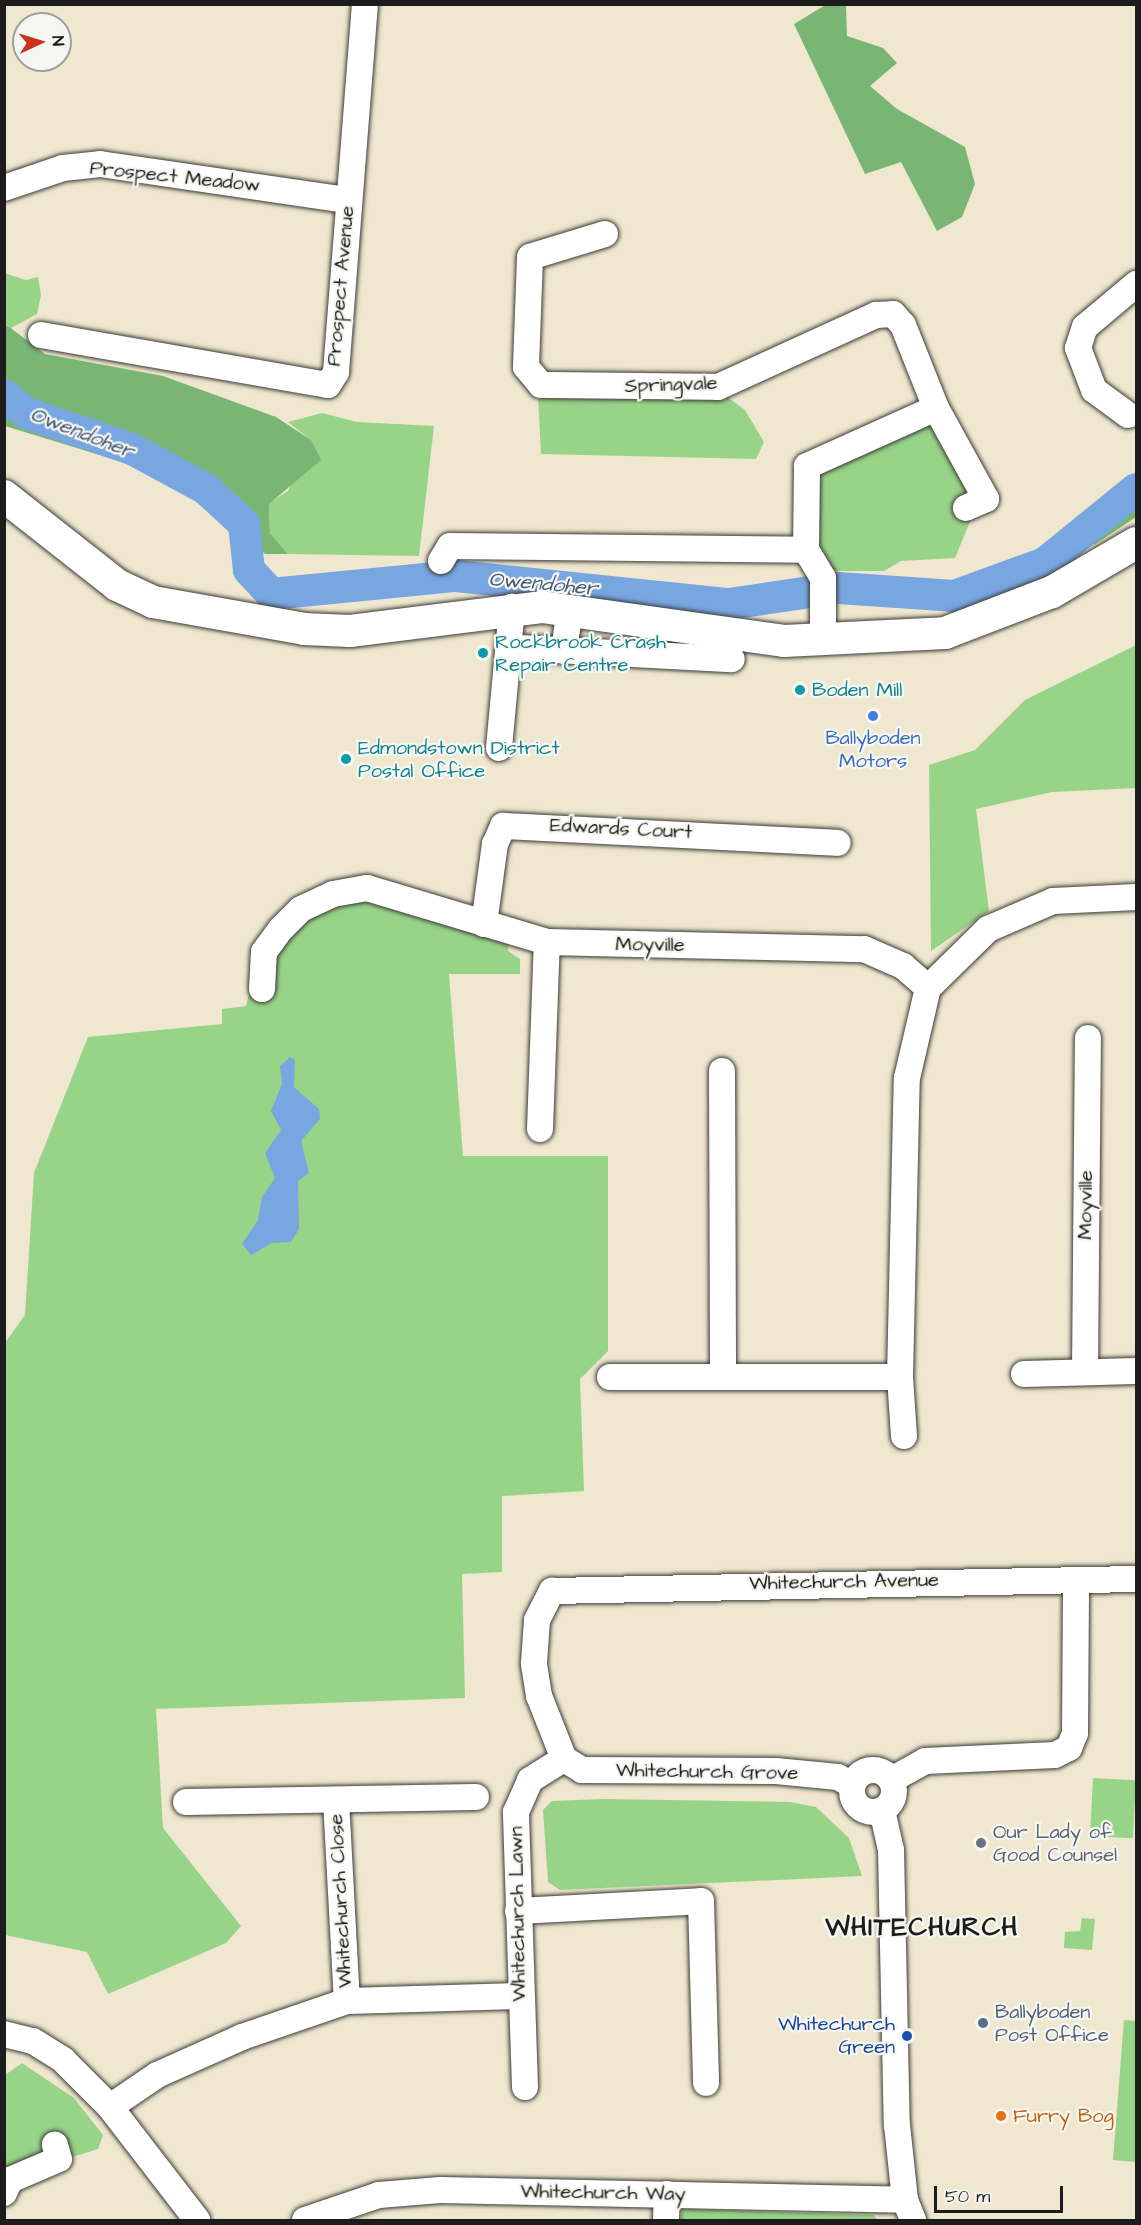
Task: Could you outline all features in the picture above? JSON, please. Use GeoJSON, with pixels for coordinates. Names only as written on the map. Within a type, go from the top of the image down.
{"type":"FeatureCollection","features":[{"type":"Feature","properties":{"kind":"main road"},"geometry":{"type":"LineString","coordinates":[[4,496],[117,585],[153,602],[304,629],[350,631],[381,631],[512,607],[570,608],[784,641],[945,633],[1052,592],[1137,543]]}},
{"type":"Feature","properties":{"kind":"street","name":"Prospect Avenue"},"geometry":{"type":"LineString","coordinates":[[41,334],[328,385],[336,372],[347,200],[365,4]]}},
{"type":"Feature","properties":{"kind":"street","name":"Prospect Meadow"},"geometry":{"type":"LineString","coordinates":[[4,188],[63,168],[100,164],[347,200]]}},
{"type":"Feature","properties":{"kind":"street","name":"Springvale"},"geometry":{"type":"LineString","coordinates":[[605,234],[530,257],[526,367],[541,385],[718,387],[876,315],[893,314],[903,325],[936,408],[986,499],[966,508]]}},
{"type":"Feature","properties":{"kind":"street"},"geometry":{"type":"LineString","coordinates":[[1128,415],[1094,390],[1078,348],[1085,327],[1137,284]]}},
{"type":"Feature","properties":{"kind":"street"},"geometry":{"type":"LineString","coordinates":[[823,640],[823,589],[806,550],[807,466],[936,408]]}},
{"type":"Feature","properties":{"kind":"street"},"geometry":{"type":"LineString","coordinates":[[441,561],[450,546],[806,550]]}},
{"type":"Feature","properties":{"kind":"street"},"geometry":{"type":"LineString","coordinates":[[499,748],[512,607]]}},
{"type":"Feature","properties":{"kind":"street"},"geometry":{"type":"LineString","coordinates":[[564,651],[570,608]]}},
{"type":"Feature","properties":{"kind":"street"},"geometry":{"type":"LineString","coordinates":[[519,648],[732,658]]}},
{"type":"Feature","properties":{"kind":"street","name":"Edwards Court"},"geometry":{"type":"LineString","coordinates":[[484,924],[495,844],[503,826],[838,843]]}},
{"type":"Feature","properties":{"kind":"street","name":"Moyville"},"geometry":{"type":"LineString","coordinates":[[262,989],[264,952],[301,909],[333,894],[367,888],[547,942],[864,949],[903,966],[928,988]]}},
{"type":"Feature","properties":{"kind":"street"},"geometry":{"type":"LineString","coordinates":[[904,1436],[900,1377],[907,1077],[928,988],[987,929],[1053,901],[1137,897]]}},
{"type":"Feature","properties":{"kind":"street"},"geometry":{"type":"LineString","coordinates":[[540,1129],[547,942]]}},
{"type":"Feature","properties":{"kind":"street","name":"Moyville"},"geometry":{"type":"LineString","coordinates":[[1085,1372],[1088,1038]]}},
{"type":"Feature","properties":{"kind":"street"},"geometry":{"type":"LineString","coordinates":[[722,1071],[723,1375]]}},
{"type":"Feature","properties":{"kind":"street"},"geometry":{"type":"LineString","coordinates":[[1024,1374],[1137,1371]]}},
{"type":"Feature","properties":{"kind":"street"},"geometry":{"type":"LineString","coordinates":[[610,1377],[723,1375],[900,1377]]}},
{"type":"Feature","properties":{"kind":"street","name":"Whitechurch Avenue"},"geometry":{"type":"LineString","coordinates":[[564,1759],[539,1696],[534,1663],[537,1620],[552,1591],[1137,1579]]}},
{"type":"Feature","properties":{"kind":"street"},"geometry":{"type":"LineString","coordinates":[[891,1780],[926,1761],[1055,1755],[1069,1748],[1075,1733],[1076,1580]]}},
{"type":"Feature","properties":{"kind":"street","name":"Whitechurch Grove"},"geometry":{"type":"LineString","coordinates":[[564,1759],[582,1770],[776,1771],[838,1777],[852,1785]]}},
{"type":"Feature","properties":{"kind":"street","name":"Whitechurch Lawn"},"geometry":{"type":"LineString","coordinates":[[525,2087],[519,1996],[516,1812],[530,1780],[564,1759]]}},
{"type":"Feature","properties":{"kind":"street"},"geometry":{"type":"LineString","coordinates":[[882,1810],[862,1809],[853,1798],[852,1785],[867,1770],[880,1771],[891,1780],[894,1794],[882,1810],[891,1850],[897,2125],[909,2210]]}},
{"type":"Feature","properties":{"kind":"street","name":"Whitechurch Close"},"geometry":{"type":"LineString","coordinates":[[186,1802],[476,1797]]}},
{"type":"Feature","properties":{"kind":"street","name":"Whitechurch Close"},"geometry":{"type":"LineString","coordinates":[[336,1800],[346,2001]]}},
{"type":"Feature","properties":{"kind":"street"},"geometry":{"type":"LineString","coordinates":[[518,1911],[701,1901],[706,2083]]}},
{"type":"Feature","properties":{"kind":"street"},"geometry":{"type":"LineString","coordinates":[[110,2107],[157,2075],[242,2037],[346,2001],[519,1996]]}},
{"type":"Feature","properties":{"kind":"street"},"geometry":{"type":"LineString","coordinates":[[4,2034],[33,2042],[63,2060],[110,2107],[197,2220]]}},
{"type":"Feature","properties":{"kind":"street"},"geometry":{"type":"LineString","coordinates":[[4,2193],[9,2180],[59,2159],[55,2145]]}},
{"type":"Feature","properties":{"kind":"street","name":"Whitechurch Way"},"geometry":{"type":"LineString","coordinates":[[305,2220],[379,2195],[440,2190],[668,2194],[909,2210]]}},
{"type":"Feature","properties":{"kind":"street"},"geometry":{"type":"LineString","coordinates":[[666,2220],[668,2194]]}},
{"type":"Feature","properties":{"kind":"green space"},"geometry":{"type":"Polygon","coordinates":[[[827,4],[846,5],[847,36],[883,48],[897,63],[870,86],[897,109],[965,147],[975,184],[962,217],[937,231],[901,162],[865,174],[794,24],[827,4]]]}},
{"type":"Feature","properties":{"kind":"green space"},"geometry":{"type":"Polygon","coordinates":[[[4,273],[26,280],[38,277],[41,295],[37,314],[11,328],[5,323],[4,273]]]}},
{"type":"Feature","properties":{"kind":"green space"},"geometry":{"type":"Polygon","coordinates":[[[4,323],[45,354],[163,376],[276,417],[311,440],[321,460],[269,504],[270,533],[288,554],[265,554],[217,510],[142,468],[5,426],[4,323]]]}},
{"type":"Feature","properties":{"kind":"green space"},"geometry":{"type":"Polygon","coordinates":[[[726,396],[745,410],[764,442],[756,459],[541,454],[538,397],[726,396]]]}},
{"type":"Feature","properties":{"kind":"green space"},"geometry":{"type":"Polygon","coordinates":[[[322,413],[357,422],[434,426],[419,556],[288,554],[270,533],[269,503],[288,491],[311,440],[288,422],[322,413]]]}},
{"type":"Feature","properties":{"kind":"green space"},"geometry":{"type":"Polygon","coordinates":[[[930,421],[968,493],[959,502],[971,519],[955,558],[901,561],[884,571],[832,571],[818,557],[814,477],[822,467],[930,421]]]}},
{"type":"Feature","properties":{"kind":"green space"},"geometry":{"type":"Polygon","coordinates":[[[1136,479],[1136,517],[1094,545],[1080,521],[1136,479]]]}},
{"type":"Feature","properties":{"kind":"green space"},"geometry":{"type":"Polygon","coordinates":[[[1136,645],[1136,788],[1052,792],[976,809],[989,911],[931,951],[929,765],[975,750],[1025,700],[1136,645]]]}},
{"type":"Feature","properties":{"kind":"green space"},"geometry":{"type":"Polygon","coordinates":[[[368,893],[509,937],[508,951],[520,959],[520,974],[449,974],[463,1156],[608,1156],[608,1351],[580,1379],[584,1491],[502,1496],[502,1572],[462,1574],[465,1698],[156,1709],[163,1828],[241,1926],[226,1943],[108,1994],[87,1952],[5,1935],[5,1343],[25,1315],[34,1173],[88,1037],[222,1024],[222,1009],[246,1006],[249,995],[269,993],[265,966],[305,912],[368,893]]]}},
{"type":"Feature","properties":{"kind":"green space"},"geometry":{"type":"Polygon","coordinates":[[[1093,1778],[1136,1780],[1133,1838],[1090,1836],[1093,1778]]]}},
{"type":"Feature","properties":{"kind":"green space"},"geometry":{"type":"Polygon","coordinates":[[[603,1799],[790,1802],[816,1807],[849,1838],[862,1876],[560,1890],[548,1882],[543,1810],[552,1801],[603,1799]]]}},
{"type":"Feature","properties":{"kind":"green space"},"geometry":{"type":"Polygon","coordinates":[[[1082,1918],[1095,1919],[1092,1950],[1064,1948],[1065,1932],[1080,1931],[1082,1918]]]}},
{"type":"Feature","properties":{"kind":"green space"},"geometry":{"type":"Polygon","coordinates":[[[1124,2020],[1136,2021],[1136,2162],[1113,2160],[1124,2020]]]}},
{"type":"Feature","properties":{"kind":"green space"},"geometry":{"type":"Polygon","coordinates":[[[22,2063],[74,2098],[103,2135],[98,2149],[72,2157],[60,2133],[42,2139],[46,2152],[5,2173],[5,2075],[22,2063]]]}},
{"type":"Feature","properties":{"kind":"green space"},"geometry":{"type":"Polygon","coordinates":[[[682,2209],[873,2215],[878,2220],[681,2220],[682,2209]]]}},
{"type":"Feature","properties":{"kind":"water"},"geometry":{"type":"Polygon","coordinates":[[[290,1057],[295,1060],[294,1087],[319,1109],[320,1119],[301,1141],[309,1173],[298,1181],[299,1229],[291,1242],[272,1243],[251,1255],[242,1244],[258,1220],[262,1197],[275,1178],[265,1153],[281,1130],[271,1111],[282,1084],[280,1066],[290,1057]]]}},
{"type":"Feature","properties":{"kind":"waterway","name":"Owendoher"},"geometry":{"type":"LineString","coordinates":[[4,395],[26,413],[132,449],[206,489],[244,524],[249,570],[271,594],[456,576],[729,604],[838,588],[954,596],[1045,563],[1136,489]]}},
{"type":"Feature","properties":{"kind":"place","name":"Rockbrook Crash Repair Centre"},"geometry":{"type":"Point","coordinates":[483,653]}},
{"type":"Feature","properties":{"kind":"place","name":"Boden Mill"},"geometry":{"type":"Point","coordinates":[800,690]}},
{"type":"Feature","properties":{"kind":"place","name":"Ballyboden Motors"},"geometry":{"type":"Point","coordinates":[873,716]}},
{"type":"Feature","properties":{"kind":"place","name":"Edmondstown District Postal Office"},"geometry":{"type":"Point","coordinates":[346,759]}},
{"type":"Feature","properties":{"kind":"place","name":"Our Lady of Good Counsel"},"geometry":{"type":"Point","coordinates":[981,1843]}},
{"type":"Feature","properties":{"kind":"place","name":"Ballyboden Post Office"},"geometry":{"type":"Point","coordinates":[983,2023]}},
{"type":"Feature","properties":{"kind":"place","name":"Whitechurch Green"},"geometry":{"type":"Point","coordinates":[907,2036]}},
{"type":"Feature","properties":{"kind":"place","name":"Furry Bog"},"geometry":{"type":"Point","coordinates":[1001,2116]}},
{"type":"Feature","properties":{"kind":"district","name":"WHITECHURCH"},"geometry":{"type":"Point","coordinates":[922,1928]}}]}
